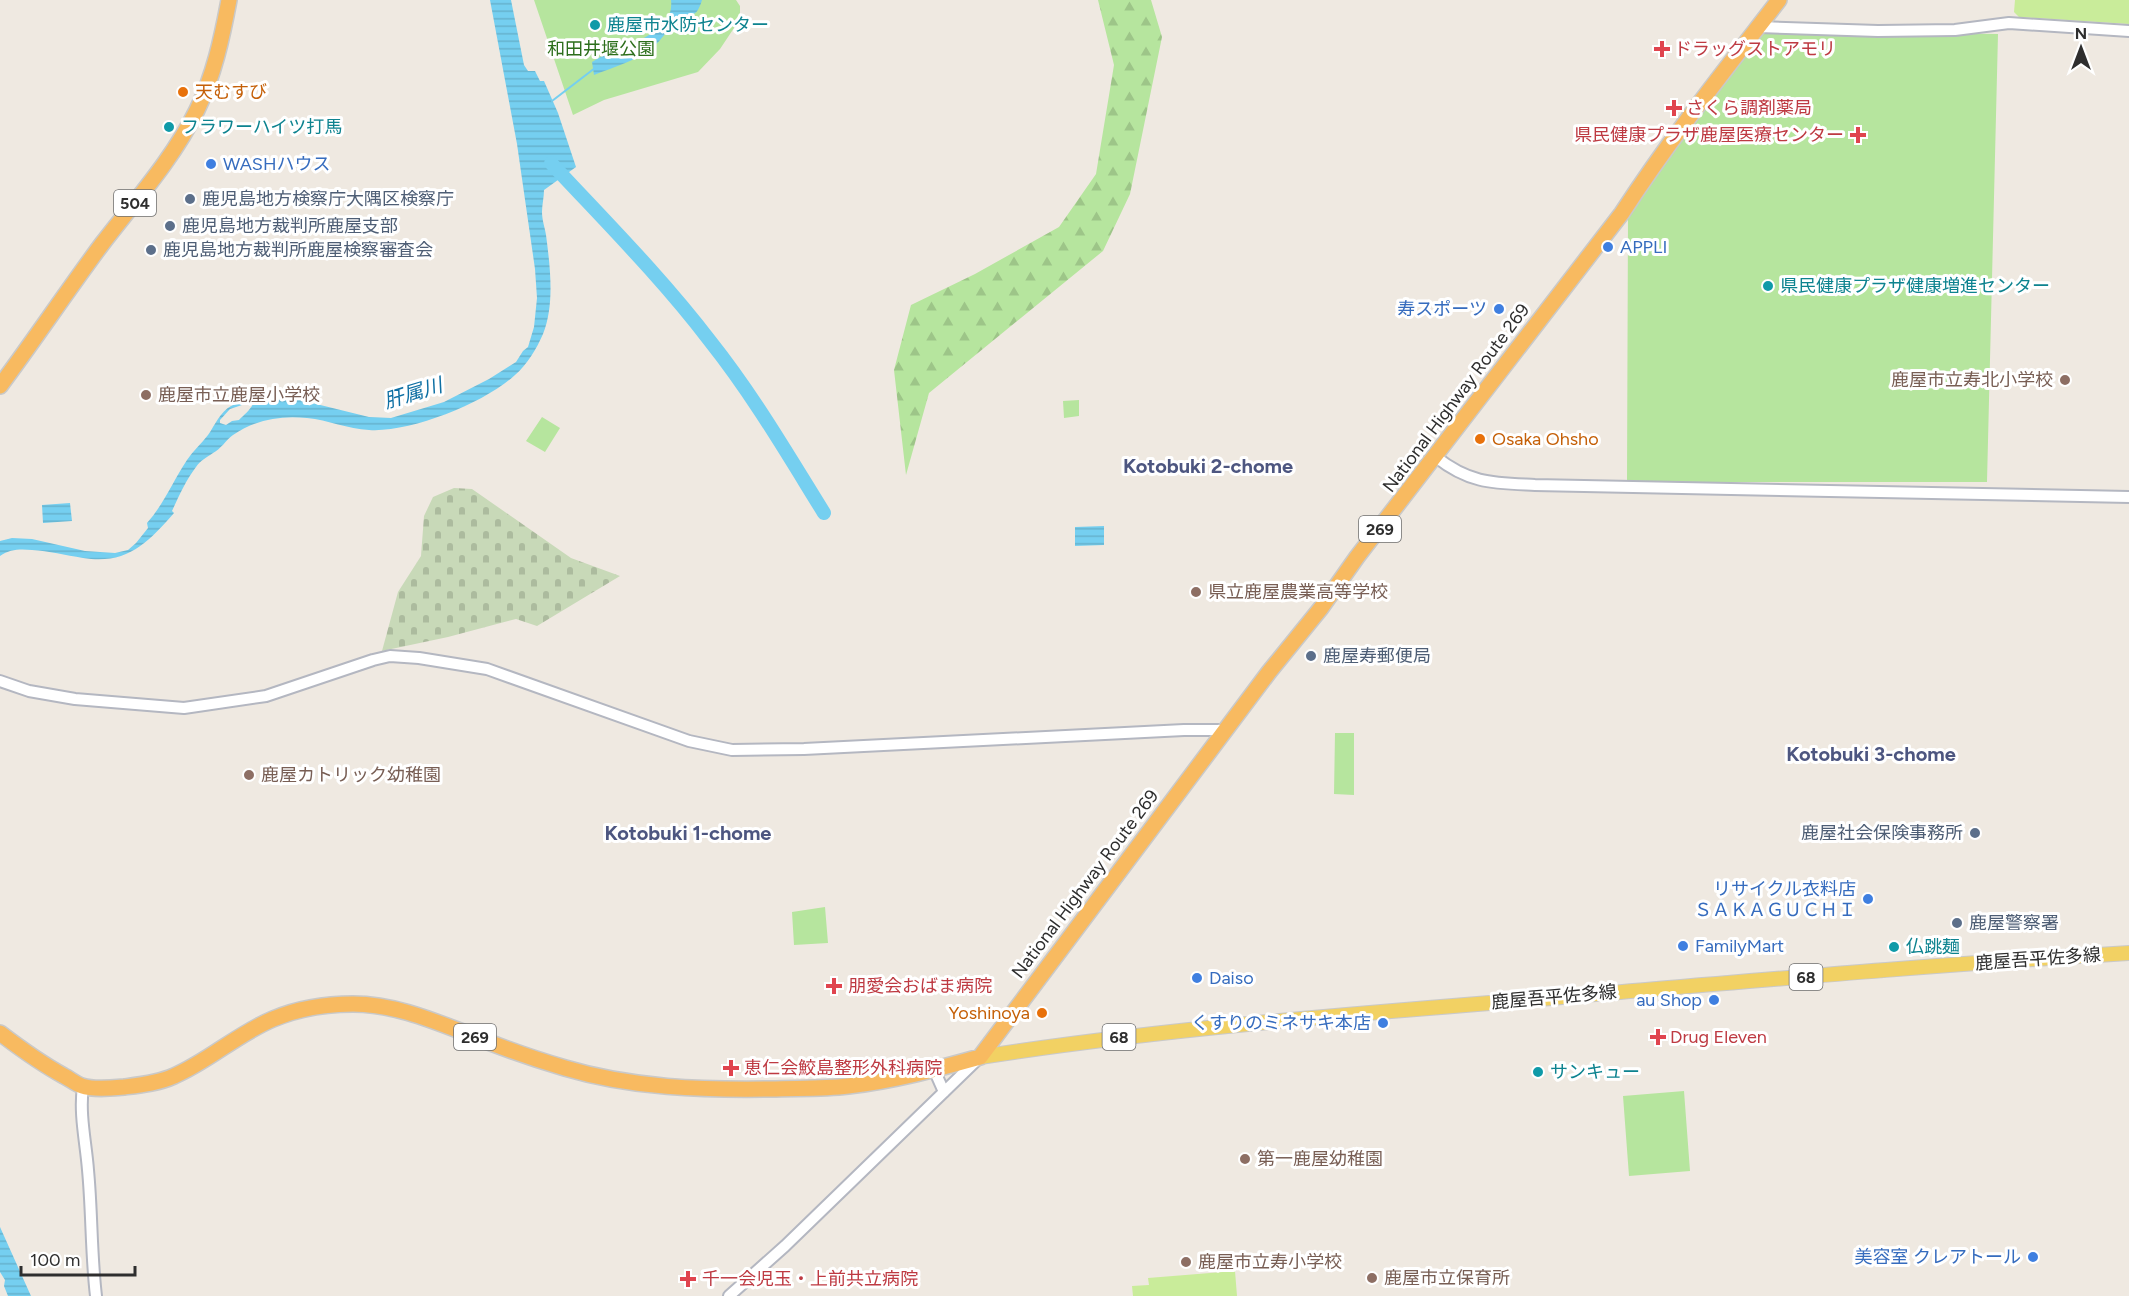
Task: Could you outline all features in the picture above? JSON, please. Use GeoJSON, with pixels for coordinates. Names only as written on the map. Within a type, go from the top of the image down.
{"type":"FeatureCollection","features":[{"type":"Feature","properties":{"kind":"highway","name":"504"},"geometry":{"type":"LineString","coordinates":[[0,386],[61,299],[175,148],[197,110],[212,74],[222,42],[229,0]]}},
{"type":"Feature","properties":{"kind":"highway","name":"National Highway Route 269"},"geometry":{"type":"LineString","coordinates":[[980,1057],[1225,730],[1321,608],[1357,557],[1622,213],[1647,175],[1779,0]]}},
{"type":"Feature","properties":{"kind":"highway","name":"269"},"geometry":{"type":"LineString","coordinates":[[0,1033],[46,1066],[83,1087],[116,1088],[138,1086],[172,1077],[272,1019],[303,1008],[327,1004],[377,1005],[395,1008],[519,1054],[568,1069],[603,1077],[673,1087],[719,1089],[851,1086],[932,1070],[980,1057]]}},
{"type":"Feature","properties":{"kind":"main road","name":"鹿屋吾平佐多線"},"geometry":{"type":"LineString","coordinates":[[980,1057],[1095,1040],[1355,1013],[1863,971],[2129,953]]}},
{"type":"Feature","properties":{"kind":"street"},"geometry":{"type":"LineString","coordinates":[[1759,27],[1878,31],[1955,30],[2009,23],[2129,31]]}},
{"type":"Feature","properties":{"kind":"street"},"geometry":{"type":"LineString","coordinates":[[1436,457],[1463,475],[1491,483],[1535,486],[2129,497]]}},
{"type":"Feature","properties":{"kind":"street"},"geometry":{"type":"LineString","coordinates":[[0,681],[29,691],[75,699],[184,708],[266,696],[390,656],[419,658],[487,669],[689,741],[732,750],[804,749],[1184,730],[1225,730]]}},
{"type":"Feature","properties":{"kind":"street"},"geometry":{"type":"LineString","coordinates":[[729,1296],[980,1057]]}},
{"type":"Feature","properties":{"kind":"street"},"geometry":{"type":"LineString","coordinates":[[932,1070],[944,1092]]}},
{"type":"Feature","properties":{"kind":"street"},"geometry":{"type":"LineString","coordinates":[[83,1087],[81,1100],[96,1296]]}},
{"type":"Feature","properties":{"kind":"green space","name":"和田井堰公園"},"geometry":{"type":"Polygon","coordinates":[[[534,0],[736,0],[740,6],[740,19],[720,49],[698,72],[604,100],[573,115],[534,0]]]}},
{"type":"Feature","properties":{"kind":"green space"},"geometry":{"type":"Polygon","coordinates":[[[1098,0],[1151,0],[1162,37],[1130,194],[1103,251],[929,393],[906,475],[894,370],[911,305],[975,274],[1059,227],[1096,174],[1114,65],[1098,0]]]}},
{"type":"Feature","properties":{"kind":"green space"},"geometry":{"type":"Polygon","coordinates":[[[2015,0],[2129,0],[2129,24],[2019,17],[2014,12],[2015,0]]]}},
{"type":"Feature","properties":{"kind":"green space"},"geometry":{"type":"Polygon","coordinates":[[[1761,31],[1998,34],[1987,482],[1627,482],[1628,215],[1761,31]]]}},
{"type":"Feature","properties":{"kind":"green space"},"geometry":{"type":"Polygon","coordinates":[[[1079,400],[1079,416],[1064,418],[1063,401],[1079,400]]]}},
{"type":"Feature","properties":{"kind":"green space"},"geometry":{"type":"Polygon","coordinates":[[[542,417],[560,428],[545,452],[526,441],[542,417]]]}},
{"type":"Feature","properties":{"kind":"green space"},"geometry":{"type":"Polygon","coordinates":[[[454,488],[472,489],[571,558],[620,576],[537,626],[516,619],[382,651],[398,592],[421,556],[424,516],[433,497],[454,488]]]}},
{"type":"Feature","properties":{"kind":"green space"},"geometry":{"type":"Polygon","coordinates":[[[1335,733],[1354,733],[1354,795],[1334,794],[1335,733]]]}},
{"type":"Feature","properties":{"kind":"green space"},"geometry":{"type":"Polygon","coordinates":[[[825,907],[828,943],[794,945],[792,912],[825,907]]]}},
{"type":"Feature","properties":{"kind":"green space"},"geometry":{"type":"Polygon","coordinates":[[[1684,1091],[1690,1171],[1629,1176],[1623,1096],[1684,1091]]]}},
{"type":"Feature","properties":{"kind":"green space"},"geometry":{"type":"Polygon","coordinates":[[[1235,1271],[1237,1296],[1133,1296],[1132,1286],[1149,1285],[1148,1278],[1235,1271]]]}},
{"type":"Feature","properties":{"kind":"water"},"geometry":{"type":"Polygon","coordinates":[[[490,0],[511,0],[524,65],[528,71],[535,71],[540,81],[544,81],[558,113],[576,167],[544,190],[542,215],[550,272],[547,322],[541,339],[528,361],[502,386],[446,414],[405,427],[386,430],[361,429],[297,417],[259,422],[233,435],[200,463],[183,488],[172,511],[174,513],[145,543],[134,550],[112,558],[98,559],[23,550],[11,551],[0,556],[0,541],[12,538],[32,539],[85,551],[115,553],[128,550],[148,528],[147,523],[189,457],[224,412],[236,404],[250,402],[230,409],[220,423],[226,425],[239,420],[253,404],[251,402],[262,405],[266,400],[296,399],[369,417],[391,418],[444,402],[516,362],[528,347],[534,327],[537,298],[517,144],[490,0]]]}},
{"type":"Feature","properties":{"kind":"water"},"geometry":{"type":"Polygon","coordinates":[[[671,0],[702,0],[695,13],[675,23],[657,44],[646,52],[594,75],[592,62],[607,53],[616,51],[619,46],[629,45],[643,39],[665,23],[670,12],[671,0]]]}},
{"type":"Feature","properties":{"kind":"water"},"geometry":{"type":"Polygon","coordinates":[[[70,503],[72,521],[43,523],[42,505],[70,503]]]}},
{"type":"Feature","properties":{"kind":"water"},"geometry":{"type":"Polygon","coordinates":[[[1104,526],[1104,545],[1075,546],[1075,527],[1104,526]]]}},
{"type":"Feature","properties":{"kind":"water"},"geometry":{"type":"Polygon","coordinates":[[[0,1227],[31,1296],[8,1296],[4,1286],[5,1280],[0,1272],[0,1227]]]}},
{"type":"Feature","properties":{"kind":"waterway"},"geometry":{"type":"LineString","coordinates":[[552,101],[595,68]]}},
{"type":"Feature","properties":{"kind":"waterway"},"geometry":{"type":"LineString","coordinates":[[551,163],[653,272],[710,341],[755,404],[824,513]]}},
{"type":"Feature","properties":{"kind":"place","name":"鹿屋市水防センター"},"geometry":{"type":"Point","coordinates":[595,25]}},
{"type":"Feature","properties":{"kind":"place","name":"ドラッグストアモリ"},"geometry":{"type":"Point","coordinates":[1662,49]}},
{"type":"Feature","properties":{"kind":"place","name":"天むすび"},"geometry":{"type":"Point","coordinates":[183,92]}},
{"type":"Feature","properties":{"kind":"place","name":"さくら調剤薬局"},"geometry":{"type":"Point","coordinates":[1674,108]}},
{"type":"Feature","properties":{"kind":"place","name":"フラワーハイツ打馬"},"geometry":{"type":"Point","coordinates":[169,127]}},
{"type":"Feature","properties":{"kind":"place","name":"県民健康プラザ鹿屋医療センター"},"geometry":{"type":"Point","coordinates":[1858,135]}},
{"type":"Feature","properties":{"kind":"place","name":"WASHハウス"},"geometry":{"type":"Point","coordinates":[211,164]}},
{"type":"Feature","properties":{"kind":"place","name":"鹿児島地方検察庁大隅区検察庁"},"geometry":{"type":"Point","coordinates":[190,199]}},
{"type":"Feature","properties":{"kind":"place","name":"鹿児島地方裁判所鹿屋支部"},"geometry":{"type":"Point","coordinates":[170,226]}},
{"type":"Feature","properties":{"kind":"place","name":"APPLI"},"geometry":{"type":"Point","coordinates":[1608,247]}},
{"type":"Feature","properties":{"kind":"place","name":"鹿児島地方裁判所鹿屋検察審査会"},"geometry":{"type":"Point","coordinates":[151,250]}},
{"type":"Feature","properties":{"kind":"place","name":"県民健康プラザ健康増進センター"},"geometry":{"type":"Point","coordinates":[1768,286]}},
{"type":"Feature","properties":{"kind":"place","name":"寿スポーツ"},"geometry":{"type":"Point","coordinates":[1499,309]}},
{"type":"Feature","properties":{"kind":"place","name":"鹿屋市立寿北小学校"},"geometry":{"type":"Point","coordinates":[2065,380]}},
{"type":"Feature","properties":{"kind":"place","name":"鹿屋市立鹿屋小学校"},"geometry":{"type":"Point","coordinates":[146,395]}},
{"type":"Feature","properties":{"kind":"place","name":"Osaka Ohsho"},"geometry":{"type":"Point","coordinates":[1480,439]}},
{"type":"Feature","properties":{"kind":"place","name":"県立鹿屋農業高等学校"},"geometry":{"type":"Point","coordinates":[1196,592]}},
{"type":"Feature","properties":{"kind":"place","name":"鹿屋寿郵便局"},"geometry":{"type":"Point","coordinates":[1311,656]}},
{"type":"Feature","properties":{"kind":"place","name":"鹿屋カトリック幼稚園"},"geometry":{"type":"Point","coordinates":[249,775]}},
{"type":"Feature","properties":{"kind":"place","name":"鹿屋社会保険事務所"},"geometry":{"type":"Point","coordinates":[1975,833]}},
{"type":"Feature","properties":{"kind":"place","name":"リサイクル衣料店 ＳＡＫＡＧＵＣＨＩ"},"geometry":{"type":"Point","coordinates":[1868,899]}},
{"type":"Feature","properties":{"kind":"place","name":"鹿屋警察署"},"geometry":{"type":"Point","coordinates":[1957,923]}},
{"type":"Feature","properties":{"kind":"place","name":"FamilyMart"},"geometry":{"type":"Point","coordinates":[1683,946]}},
{"type":"Feature","properties":{"kind":"place","name":"仏跳麺"},"geometry":{"type":"Point","coordinates":[1894,947]}},
{"type":"Feature","properties":{"kind":"place","name":"Daiso"},"geometry":{"type":"Point","coordinates":[1197,978]}},
{"type":"Feature","properties":{"kind":"place","name":"朋愛会おばま病院"},"geometry":{"type":"Point","coordinates":[834,986]}},
{"type":"Feature","properties":{"kind":"place","name":"au Shop"},"geometry":{"type":"Point","coordinates":[1714,1000]}},
{"type":"Feature","properties":{"kind":"place","name":"Yoshinoya"},"geometry":{"type":"Point","coordinates":[1042,1013]}},
{"type":"Feature","properties":{"kind":"place","name":"くすりのミネサキ本店"},"geometry":{"type":"Point","coordinates":[1383,1023]}},
{"type":"Feature","properties":{"kind":"place","name":"Drug Eleven"},"geometry":{"type":"Point","coordinates":[1658,1037]}},
{"type":"Feature","properties":{"kind":"place","name":"恵仁会鮫島整形外科病院"},"geometry":{"type":"Point","coordinates":[731,1068]}},
{"type":"Feature","properties":{"kind":"place","name":"サンキュー"},"geometry":{"type":"Point","coordinates":[1538,1072]}},
{"type":"Feature","properties":{"kind":"place","name":"第一鹿屋幼稚園"},"geometry":{"type":"Point","coordinates":[1245,1159]}},
{"type":"Feature","properties":{"kind":"place","name":"美容室 クレアトール"},"geometry":{"type":"Point","coordinates":[2033,1257]}},
{"type":"Feature","properties":{"kind":"place","name":"鹿屋市立寿小学校"},"geometry":{"type":"Point","coordinates":[1186,1262]}},
{"type":"Feature","properties":{"kind":"place","name":"鹿屋市立保育所"},"geometry":{"type":"Point","coordinates":[1372,1278]}},
{"type":"Feature","properties":{"kind":"place","name":"千一会児玉・上前共立病院"},"geometry":{"type":"Point","coordinates":[688,1279]}},
{"type":"Feature","properties":{"kind":"district","name":"Kotobuki 2-chome"},"geometry":{"type":"Point","coordinates":[1208,466]}},
{"type":"Feature","properties":{"kind":"district","name":"Kotobuki 3-chome"},"geometry":{"type":"Point","coordinates":[1871,754]}},
{"type":"Feature","properties":{"kind":"district","name":"Kotobuki 1-chome"},"geometry":{"type":"Point","coordinates":[688,833]}},
{"type":"Feature","properties":{"kind":"water label","name":"肝属川"},"geometry":{"type":"Point","coordinates":[413,393]}}]}
